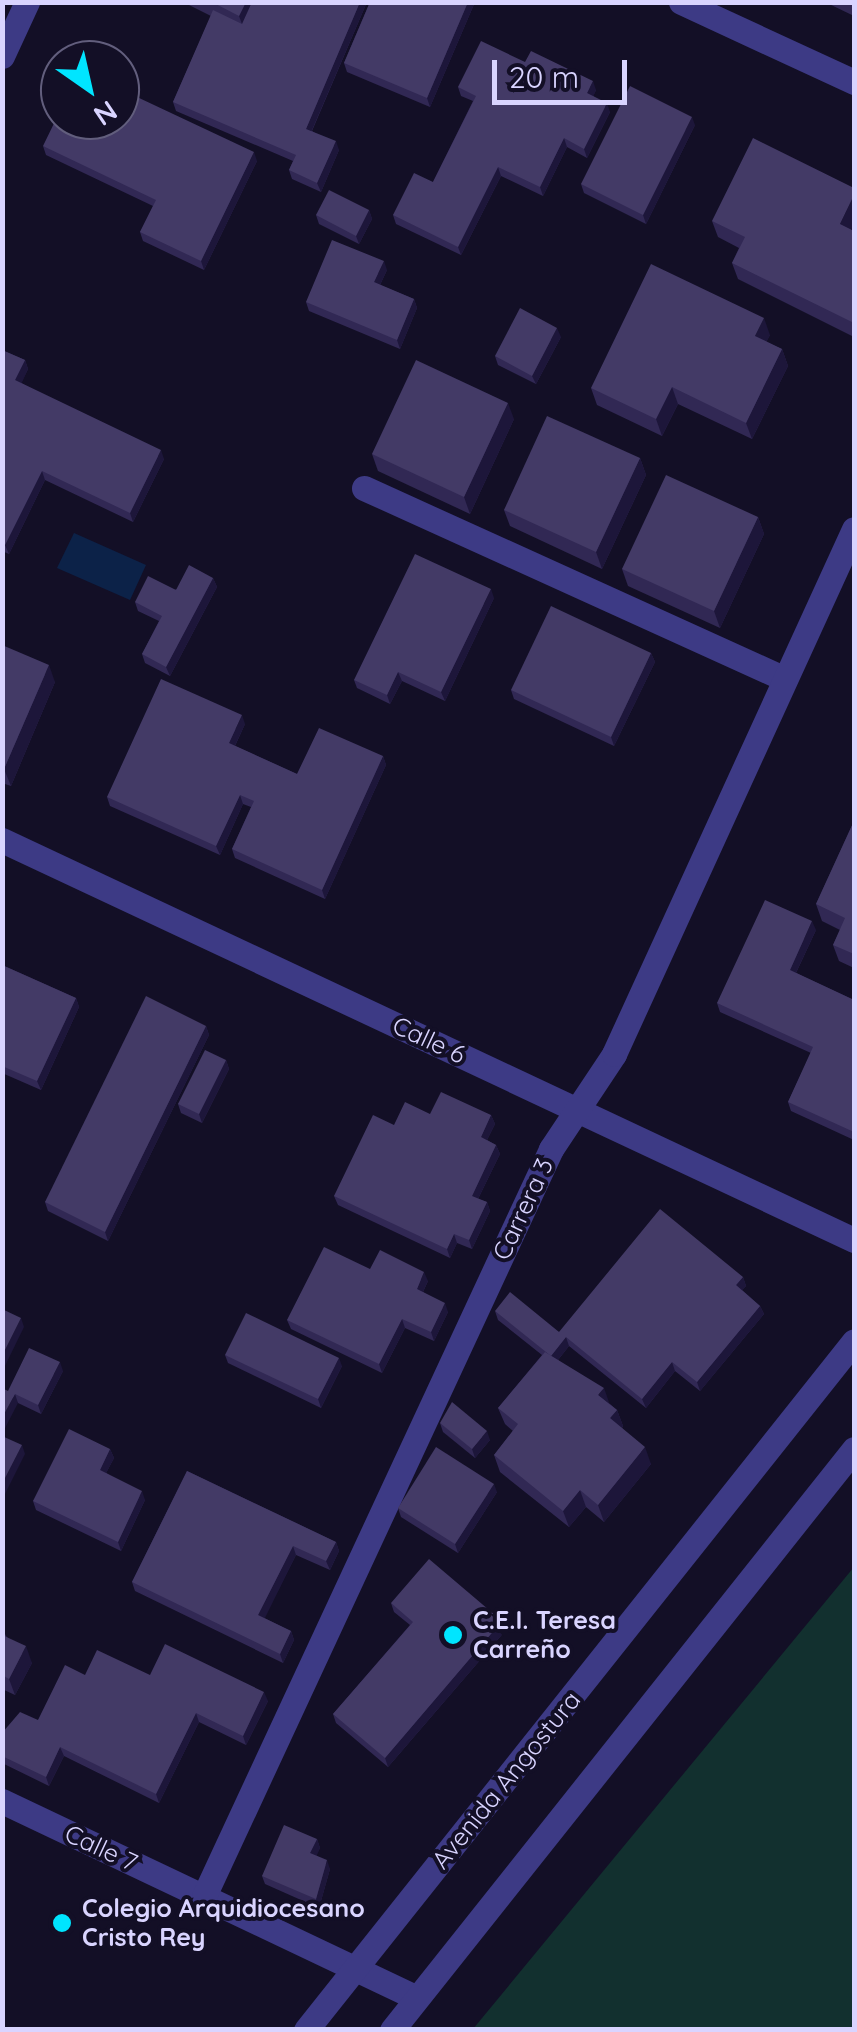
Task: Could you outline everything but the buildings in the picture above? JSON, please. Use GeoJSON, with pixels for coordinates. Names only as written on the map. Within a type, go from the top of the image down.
{"type":"FeatureCollection","features":[{"type":"Feature","properties":{"kind":"street"},"geometry":{"type":"LineString","coordinates":[[2,56],[27,2]]}},
{"type":"Feature","properties":{"kind":"street"},"geometry":{"type":"LineString","coordinates":[[681,2],[854,82]]}},
{"type":"Feature","properties":{"kind":"street"},"geometry":{"type":"LineString","coordinates":[[364,488],[785,679]]}},
{"type":"Feature","properties":{"kind":"street","name":"Carrera 3"},"geometry":{"type":"LineString","coordinates":[[204,1896],[573,1108],[614,1054],[854,528]]}},
{"type":"Feature","properties":{"kind":"street","name":"Calle 6"},"geometry":{"type":"LineString","coordinates":[[2,840],[854,1240]]}},
{"type":"Feature","properties":{"kind":"street","name":"Avenida Angostura"},"geometry":{"type":"LineString","coordinates":[[306,2030],[854,1341]]}},
{"type":"Feature","properties":{"kind":"street"},"geometry":{"type":"LineString","coordinates":[[392,2030],[854,1449]]}},
{"type":"Feature","properties":{"kind":"street","name":"Calle 7"},"geometry":{"type":"LineString","coordinates":[[2,1801],[417,1998]]}},
{"type":"Feature","properties":{"kind":"green space"},"geometry":{"type":"Polygon","coordinates":[[[854,1567],[854,2029],[473,2029],[854,1567]]]}},
{"type":"Feature","properties":{"kind":"water"},"geometry":{"type":"Polygon","coordinates":[[[74,533],[146,565],[130,600],[57,568],[74,533]]]}},
{"type":"Feature","properties":{"kind":"place","name":"C.E.I. Teresa Carreño"},"geometry":{"type":"Point","coordinates":[453,1635]}},
{"type":"Feature","properties":{"kind":"place","name":"Colegio Arquidiocesano Cristo Rey"},"geometry":{"type":"Point","coordinates":[62,1923]}}]}
